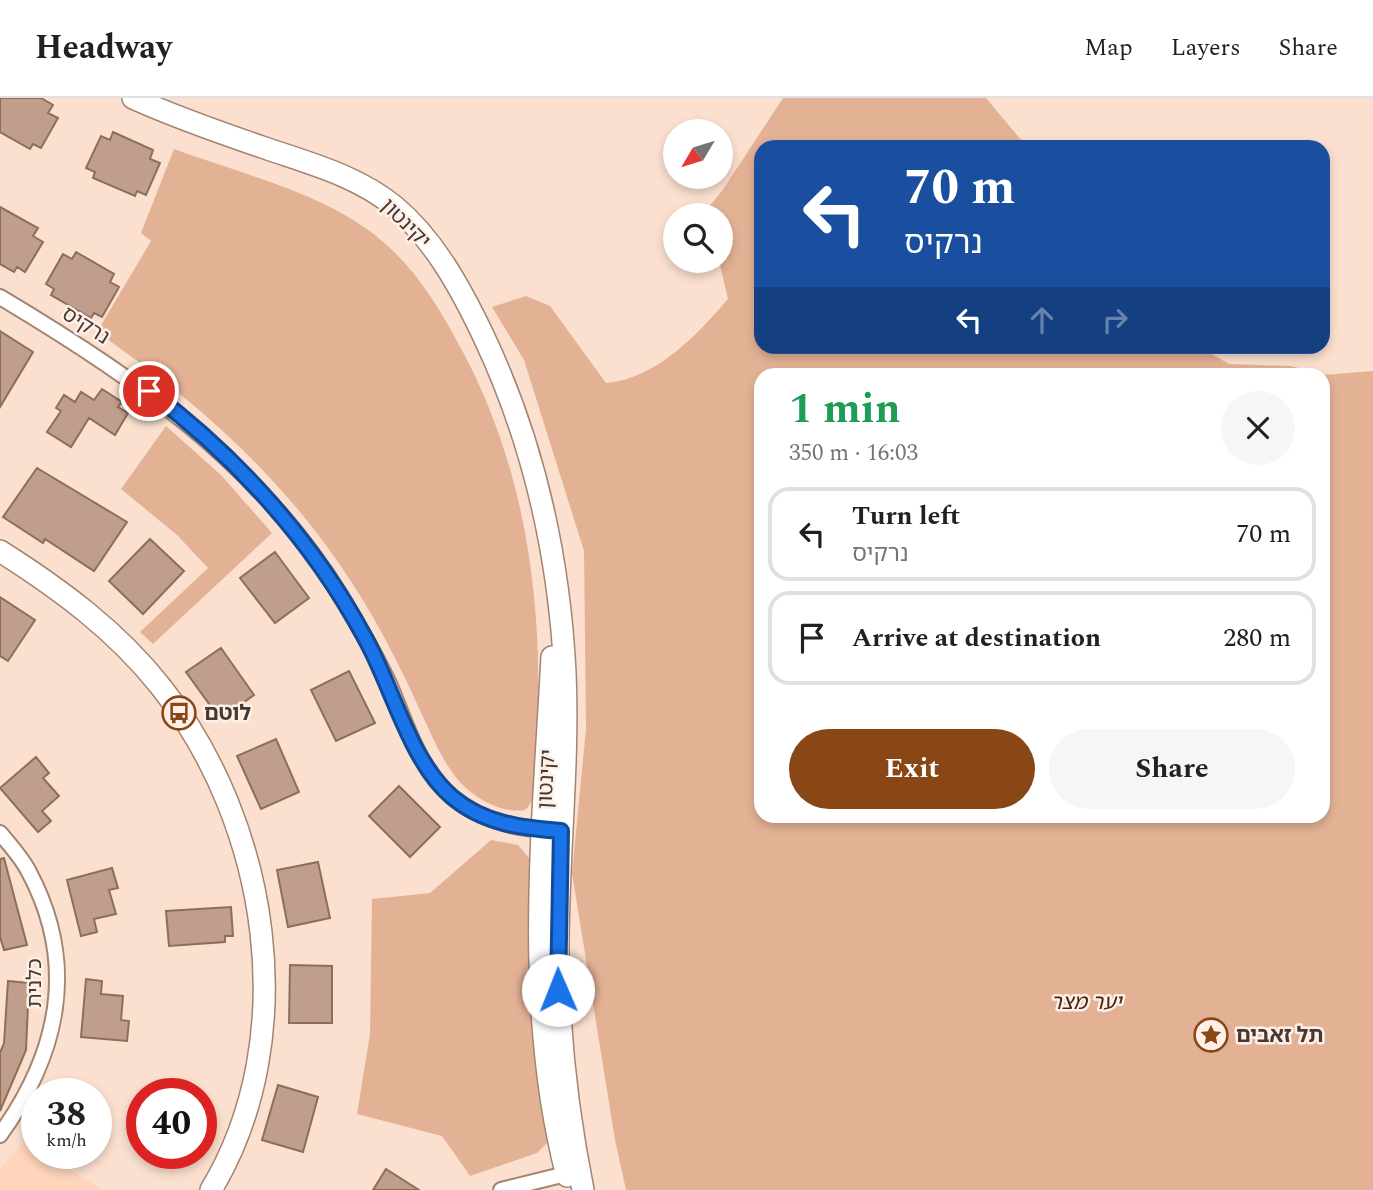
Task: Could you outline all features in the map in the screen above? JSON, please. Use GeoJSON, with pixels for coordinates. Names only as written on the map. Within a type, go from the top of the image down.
{"type":"FeatureCollection","features":[{"type":"Feature","properties":{"kind":"street","name":"יקינטון"},"geometry":{"type":"LineString","coordinates":[[133,98],[207,129],[349,178],[383,198],[412,223],[446,269],[491,351],[524,441],[548,533],[553,615],[553,830],[541,1012],[550,1095],[575,1181]]}},
{"type":"Feature","properties":{"kind":"street","name":"נרקיס"},"geometry":{"type":"LineString","coordinates":[[0,297],[129,377],[207,438],[243,473],[308,549],[338,591],[388,682],[418,752],[439,784],[459,802],[482,816],[518,827],[553,830]]}},
{"type":"Feature","properties":{"kind":"street"},"geometry":{"type":"LineString","coordinates":[[0,551],[84,608],[126,646],[162,687],[191,730],[234,818],[257,908],[265,995],[261,1048],[251,1097],[235,1141],[211,1190]]}},
{"type":"Feature","properties":{"kind":"street","name":"כלנית"},"geometry":{"type":"LineString","coordinates":[[0,833],[29,870],[51,922],[59,973],[54,1021],[41,1067],[19,1108],[0,1135]]}},
{"type":"Feature","properties":{"kind":"street"},"geometry":{"type":"LineString","coordinates":[[501,1190],[575,1181]]}},
{"type":"Feature","properties":{"kind":"shaded area"},"geometry":{"type":"Polygon","coordinates":[[[21,1144],[21,1169],[69,1169],[102,1190],[0,1190],[0,1169],[21,1144]]]}},
{"type":"Feature","properties":{"kind":"green space","name":"יער מצר"},"geometry":{"type":"Polygon","coordinates":[[[783,98],[986,98],[1021,140],[755,140],[783,98]]]}},
{"type":"Feature","properties":{"kind":"green space","name":"יער מצר"},"geometry":{"type":"Polygon","coordinates":[[[754,142],[754,354],[1212,354],[1229,364],[1299,368],[754,368],[754,823],[1330,823],[1330,374],[1373,371],[1373,1190],[626,1190],[615,1140],[572,873],[586,729],[584,551],[524,360],[492,307],[526,296],[550,306],[606,383],[642,373],[674,353],[703,327],[728,299],[722,273],[733,273],[733,203],[712,203],[723,189],[733,189],[733,174],[754,142]]]}},
{"type":"Feature","properties":{"kind":"green space"},"geometry":{"type":"Polygon","coordinates":[[[174,149],[287,188],[342,213],[367,229],[389,247],[418,279],[457,341],[499,434],[525,531],[537,632],[538,683],[536,785],[534,795],[525,810],[498,807],[480,799],[459,781],[436,745],[367,607],[340,565],[280,489],[213,422],[138,361],[97,332],[151,241],[141,233],[174,149]]]}},
{"type":"Feature","properties":{"kind":"green space"},"geometry":{"type":"Polygon","coordinates":[[[166,426],[221,475],[272,533],[153,644],[140,632],[208,568],[177,535],[121,489],[166,426]]]}},
{"type":"Feature","properties":{"kind":"green space"},"geometry":{"type":"Polygon","coordinates":[[[491,840],[518,845],[529,858],[528,996],[547,1143],[537,1153],[470,1176],[442,1136],[357,1114],[370,1034],[372,899],[430,893],[491,840]]]}},
{"type":"Feature","properties":{"kind":"building"},"geometry":{"type":"Polygon","coordinates":[[[0,98],[41,98],[53,105],[48,113],[58,118],[41,148],[33,144],[30,149],[0,132],[0,98]]]}},
{"type":"Feature","properties":{"kind":"building"},"geometry":{"type":"Polygon","coordinates":[[[113,132],[153,150],[150,159],[160,163],[146,195],[137,191],[135,196],[93,178],[95,172],[86,168],[101,136],[110,140],[113,132]]]}},
{"type":"Feature","properties":{"kind":"building"},"geometry":{"type":"Polygon","coordinates":[[[0,207],[38,228],[33,236],[43,242],[25,272],[17,267],[14,272],[0,264],[0,207]]]}},
{"type":"Feature","properties":{"kind":"building"},"geometry":{"type":"Polygon","coordinates":[[[76,252],[114,274],[110,282],[119,287],[102,317],[94,313],[91,318],[51,295],[54,289],[46,284],[63,254],[72,259],[76,252]]]}},
{"type":"Feature","properties":{"kind":"building"},"geometry":{"type":"Polygon","coordinates":[[[0,331],[33,352],[0,407],[0,331]]]}},
{"type":"Feature","properties":{"kind":"building"},"geometry":{"type":"Polygon","coordinates":[[[102,389],[122,402],[118,407],[128,413],[115,435],[89,418],[71,447],[47,432],[61,411],[56,408],[64,395],[75,402],[81,392],[94,400],[102,389]]]}},
{"type":"Feature","properties":{"kind":"building"},"geometry":{"type":"Polygon","coordinates":[[[37,468],[127,522],[94,571],[45,539],[43,543],[3,517],[37,468]]]}},
{"type":"Feature","properties":{"kind":"building"},"geometry":{"type":"Polygon","coordinates":[[[150,539],[184,571],[143,614],[109,581],[150,539]]]}},
{"type":"Feature","properties":{"kind":"building"},"geometry":{"type":"Polygon","coordinates":[[[275,552],[309,598],[275,623],[240,578],[275,552]]]}},
{"type":"Feature","properties":{"kind":"building"},"geometry":{"type":"Polygon","coordinates":[[[0,597],[35,620],[8,661],[0,656],[0,597]]]}},
{"type":"Feature","properties":{"kind":"building"},"geometry":{"type":"Polygon","coordinates":[[[221,648],[254,695],[220,719],[186,672],[221,648]]]}},
{"type":"Feature","properties":{"kind":"building"},"geometry":{"type":"Polygon","coordinates":[[[349,671],[375,723],[336,741],[311,690],[349,671]]]}},
{"type":"Feature","properties":{"kind":"building"},"geometry":{"type":"Polygon","coordinates":[[[276,739],[299,792],[261,809],[237,756],[276,739]]]}},
{"type":"Feature","properties":{"kind":"building"},"geometry":{"type":"Polygon","coordinates":[[[36,757],[49,773],[43,778],[59,796],[42,811],[51,821],[38,832],[0,788],[36,757]]]}},
{"type":"Feature","properties":{"kind":"building"},"geometry":{"type":"Polygon","coordinates":[[[399,786],[440,827],[410,857],[369,816],[399,786]]]}},
{"type":"Feature","properties":{"kind":"building"},"geometry":{"type":"Polygon","coordinates":[[[4,858],[27,945],[4,950],[0,937],[0,859],[4,858]]]}},
{"type":"Feature","properties":{"kind":"building"},"geometry":{"type":"Polygon","coordinates":[[[318,862],[330,918],[288,927],[277,870],[318,862]]]}},
{"type":"Feature","properties":{"kind":"building"},"geometry":{"type":"Polygon","coordinates":[[[112,868],[118,888],[109,890],[116,914],[94,919],[97,932],[81,936],[67,880],[112,868]]]}},
{"type":"Feature","properties":{"kind":"building"},"geometry":{"type":"Polygon","coordinates":[[[231,907],[233,936],[225,936],[225,942],[169,946],[166,911],[231,907]]]}},
{"type":"Feature","properties":{"kind":"building"},"geometry":{"type":"Polygon","coordinates":[[[290,965],[332,966],[332,1023],[289,1023],[290,965]]]}},
{"type":"Feature","properties":{"kind":"building"},"geometry":{"type":"Polygon","coordinates":[[[86,979],[102,981],[101,994],[123,996],[121,1020],[129,1021],[127,1041],[81,1037],[86,979]]]}},
{"type":"Feature","properties":{"kind":"building"},"geometry":{"type":"Polygon","coordinates":[[[8,981],[29,983],[26,1050],[0,1111],[0,1053],[4,1043],[8,981]]]}},
{"type":"Feature","properties":{"kind":"building"},"geometry":{"type":"Polygon","coordinates":[[[278,1085],[318,1097],[303,1152],[262,1140],[278,1085]]]}},
{"type":"Feature","properties":{"kind":"building"},"geometry":{"type":"Polygon","coordinates":[[[386,1169],[419,1190],[373,1190],[386,1169]]]}},
{"type":"Feature","properties":{"kind":"place","name":"לוטם"},"geometry":{"type":"Point","coordinates":[179,713]}},
{"type":"Feature","properties":{"kind":"place","name":"תל זאבים"},"geometry":{"type":"Point","coordinates":[1211,1035]}},
{"type":"Feature","properties":{"kind":"route"},"geometry":{"type":"LineString","coordinates":[[149,391],[207,438],[243,473],[308,549],[338,591],[364,635],[418,752],[439,784],[467,808],[499,823],[561,831],[558,990]]}}]}
